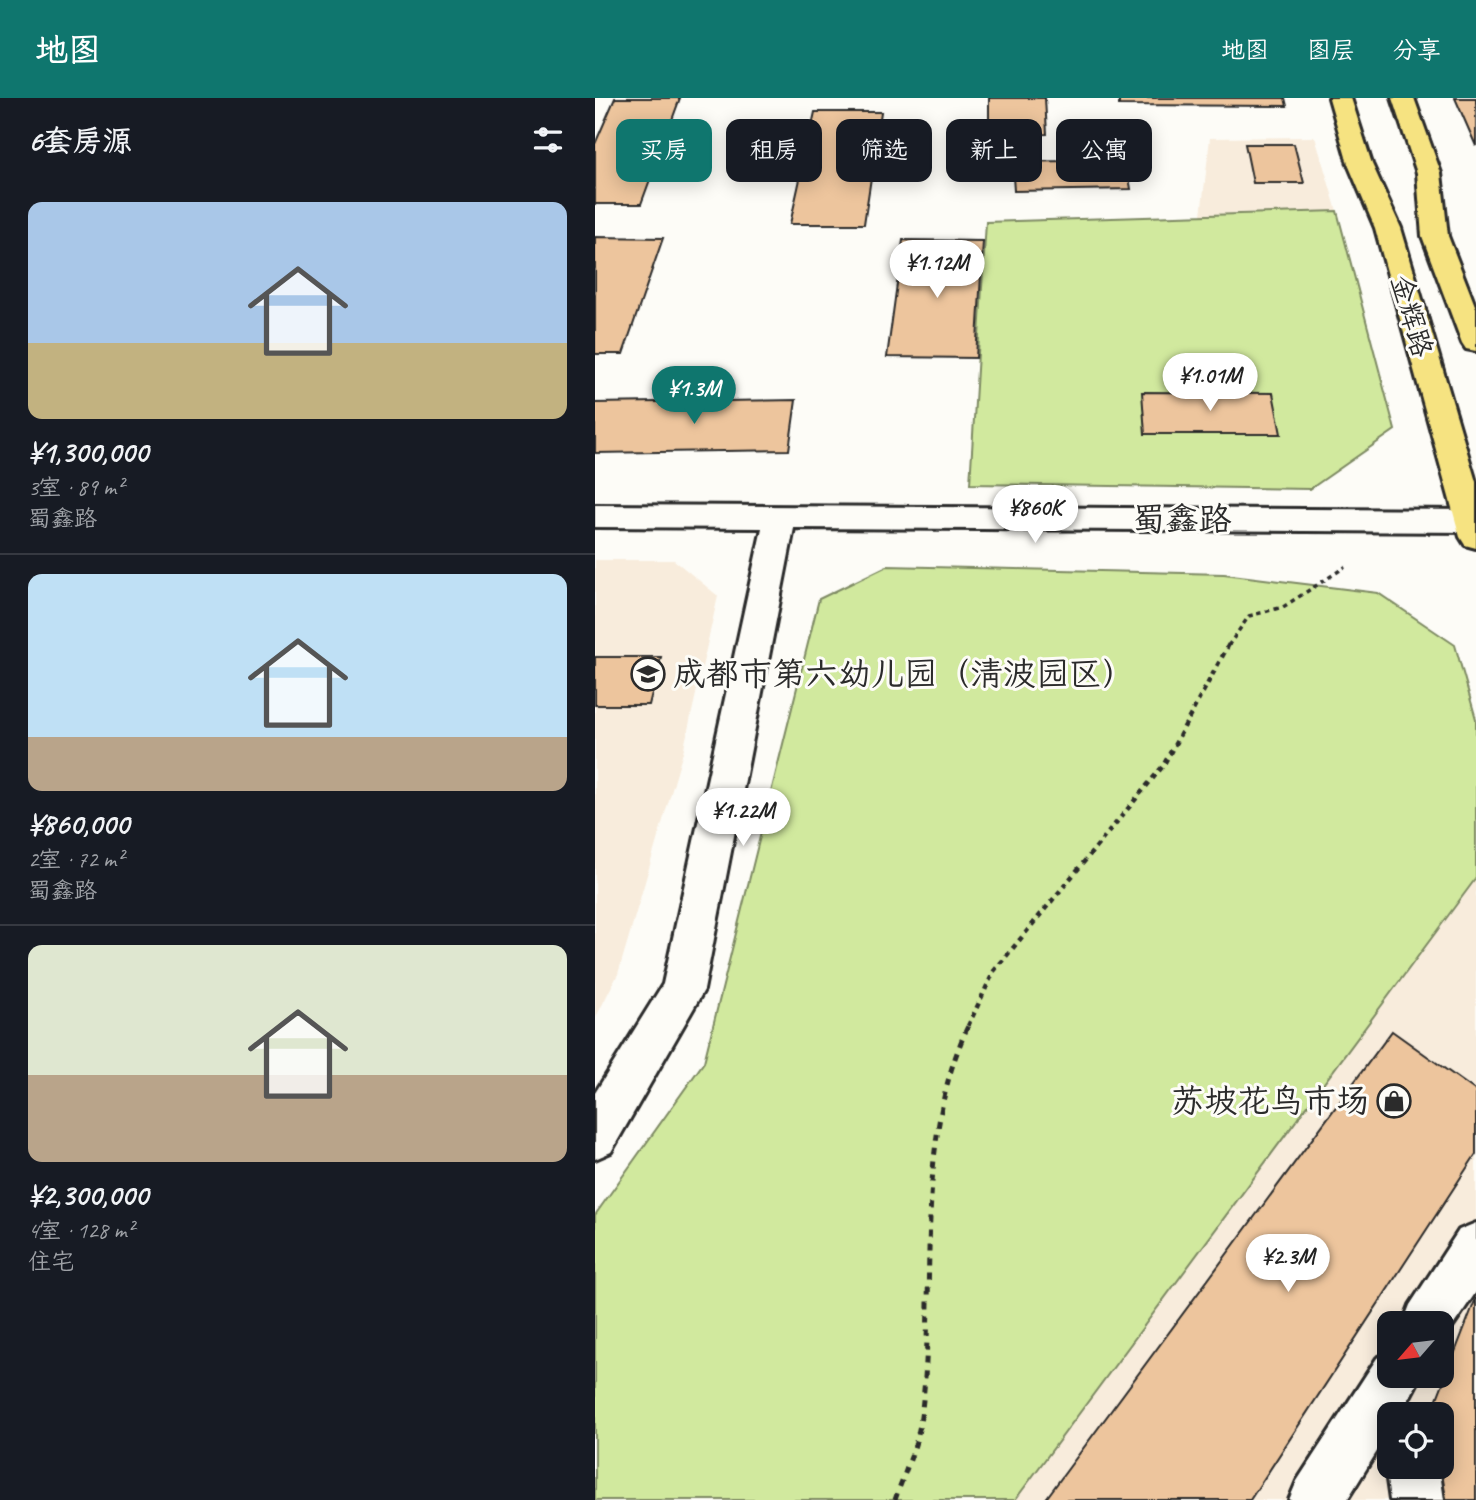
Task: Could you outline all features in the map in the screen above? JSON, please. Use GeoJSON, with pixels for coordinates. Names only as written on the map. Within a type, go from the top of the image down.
{"type":"FeatureCollection","features":[{"type":"Feature","properties":{"kind":"main road","name":"金辉路"},"geometry":{"type":"LineString","coordinates":[[1340,98],[1360,163],[1388,228],[1474,526]]}},
{"type":"Feature","properties":{"kind":"main road"},"geometry":{"type":"LineString","coordinates":[[1362,98],[1384,164],[1388,228]]}},
{"type":"Feature","properties":{"kind":"main road"},"geometry":{"type":"LineString","coordinates":[[1381,98],[1407,176],[1435,236]]}},
{"type":"Feature","properties":{"kind":"main road","name":"金辉路"},"geometry":{"type":"LineString","coordinates":[[1403,98],[1429,173],[1435,236],[1476,344]]}},
{"type":"Feature","properties":{"kind":"street","name":"蜀鑫路"},"geometry":{"type":"LineString","coordinates":[[595,516],[1474,526]]}},
{"type":"Feature","properties":{"kind":"street"},"geometry":{"type":"LineString","coordinates":[[595,1136],[683,990],[780,517]]}},
{"type":"Feature","properties":{"kind":"street"},"geometry":{"type":"LineString","coordinates":[[1436,1311],[1476,1247]]}},
{"type":"Feature","properties":{"kind":"street"},"geometry":{"type":"LineString","coordinates":[[1316,1500],[1388,1388]]}},
{"type":"Feature","properties":{"kind":"street"},"geometry":{"type":"LineString","coordinates":[[1414,1479],[1417,1500]]}},
{"type":"Feature","properties":{"kind":"path"},"geometry":{"type":"LineString","coordinates":[[895,1500],[920,1426],[937,1133],[956,1051],[994,971],[1163,766],[1232,638],[1249,616],[1283,607],[1345,567]]}},
{"type":"Feature","properties":{"kind":"shaded area"},"geometry":{"type":"Polygon","coordinates":[[[1315,137],[1337,211],[1201,215],[1210,138],[1315,137]]]}},
{"type":"Feature","properties":{"kind":"shaded area","name":"成都市第六幼儿园（清波园区）"},"geometry":{"type":"Polygon","coordinates":[[[595,560],[674,560],[718,596],[683,752],[618,974],[595,1019],[595,560]]]}},
{"type":"Feature","properties":{"kind":"shaded area","name":"苏坡花鸟市场"},"geometry":{"type":"Polygon","coordinates":[[[1476,878],[1476,1500],[1015,1500],[1476,878]]]}},
{"type":"Feature","properties":{"kind":"green space"},"geometry":{"type":"Polygon","coordinates":[[[1337,211],[1395,430],[1310,489],[970,484],[986,222],[1337,211]]]}},
{"type":"Feature","properties":{"kind":"green space"},"geometry":{"type":"Polygon","coordinates":[[[887,566],[1224,574],[1378,593],[1455,645],[1476,719],[1476,878],[1015,1500],[595,1500],[595,1215],[704,1062],[819,599],[887,566]]]}},
{"type":"Feature","properties":{"kind":"building"},"geometry":{"type":"Polygon","coordinates":[[[615,98],[680,98],[672,119],[616,119],[616,182],[649,182],[641,204],[595,204],[595,144],[615,98]]]}},
{"type":"Feature","properties":{"kind":"building"},"geometry":{"type":"Polygon","coordinates":[[[989,98],[1045,98],[1047,134],[1042,134],[1042,119],[989,119],[989,98]]]}},
{"type":"Feature","properties":{"kind":"building"},"geometry":{"type":"Polygon","coordinates":[[[1119,98],[1285,98],[1287,106],[1119,105],[1119,98]]]}},
{"type":"Feature","properties":{"kind":"building"},"geometry":{"type":"Polygon","coordinates":[[[1455,98],[1476,98],[1476,146],[1455,98]]]}},
{"type":"Feature","properties":{"kind":"building"},"geometry":{"type":"Polygon","coordinates":[[[815,112],[881,112],[880,119],[836,119],[836,182],[870,182],[864,224],[790,224],[799,182],[822,182],[822,119],[813,119],[815,112]]]}},
{"type":"Feature","properties":{"kind":"building"},"geometry":{"type":"Polygon","coordinates":[[[1245,144],[1294,144],[1304,183],[1253,183],[1245,144]]]}},
{"type":"Feature","properties":{"kind":"building"},"geometry":{"type":"Polygon","coordinates":[[[1042,161],[1056,161],[1056,182],[1130,182],[1131,189],[1014,191],[1013,182],[1042,182],[1042,161]]]}},
{"type":"Feature","properties":{"kind":"building"},"geometry":{"type":"Polygon","coordinates":[[[595,237],[663,238],[623,354],[595,354],[595,237]]]}},
{"type":"Feature","properties":{"kind":"building"},"geometry":{"type":"Polygon","coordinates":[[[903,240],[983,241],[976,358],[887,357],[903,240]]]}},
{"type":"Feature","properties":{"kind":"building"},"geometry":{"type":"Polygon","coordinates":[[[1142,392],[1273,393],[1281,434],[1145,434],[1142,392]]]}},
{"type":"Feature","properties":{"kind":"building"},"geometry":{"type":"Polygon","coordinates":[[[796,400],[789,450],[595,453],[595,403],[796,400]]]}},
{"type":"Feature","properties":{"kind":"building"},"geometry":{"type":"Polygon","coordinates":[[[595,657],[661,657],[649,705],[595,705],[595,657]]]}},
{"type":"Feature","properties":{"kind":"building"},"geometry":{"type":"Polygon","coordinates":[[[1392,1031],[1476,1091],[1476,1154],[1250,1500],[1045,1500],[1392,1031]]]}},
{"type":"Feature","properties":{"kind":"building"},"geometry":{"type":"Polygon","coordinates":[[[1476,1298],[1476,1500],[1446,1500],[1442,1479],[1454,1479],[1454,1402],[1436,1402],[1441,1388],[1454,1388],[1454,1355],[1476,1298]]]}},
{"type":"Feature","properties":{"kind":"place","name":"成都市第六幼儿园（清波园区）"},"geometry":{"type":"Point","coordinates":[648,674]}},
{"type":"Feature","properties":{"kind":"place","name":"苏坡花鸟市场"},"geometry":{"type":"Point","coordinates":[1394,1101]}}]}
